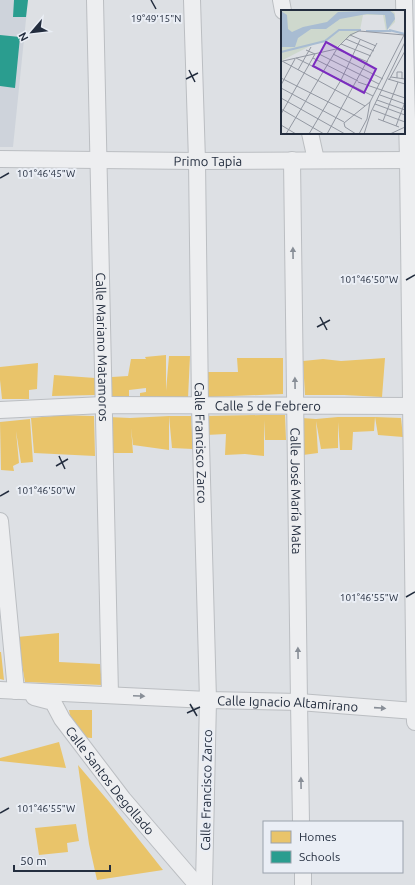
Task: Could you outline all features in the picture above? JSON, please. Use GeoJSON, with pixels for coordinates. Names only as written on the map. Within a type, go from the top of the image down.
{"type":"FeatureCollection","features":[{"type":"Feature","properties":{"kind":"street","name":"Calle Mariano Matamoros"},"geometry":{"type":"LineString","coordinates":[[95,0],[110,695]]}},
{"type":"Feature","properties":{"kind":"street","name":"Calle Francisco Zarco"},"geometry":{"type":"LineString","coordinates":[[192,0],[197,161],[200,406],[208,700],[204,885]]}},
{"type":"Feature","properties":{"kind":"street"},"geometry":{"type":"LineString","coordinates":[[281,0],[283,10]]}},
{"type":"Feature","properties":{"kind":"street"},"geometry":{"type":"LineString","coordinates":[[404,0],[404,10]]}},
{"type":"Feature","properties":{"kind":"street"},"geometry":{"type":"LineString","coordinates":[[405,23],[411,159],[415,722]]}},
{"type":"Feature","properties":{"kind":"street"},"geometry":{"type":"LineString","coordinates":[[310,134],[316,160]]}},
{"type":"Feature","properties":{"kind":"street","name":"Primo Tapia"},"geometry":{"type":"LineString","coordinates":[[0,159],[197,161],[411,159]]}},
{"type":"Feature","properties":{"kind":"street","name":"Calle José María Mata"},"geometry":{"type":"LineString","coordinates":[[292,160],[301,821]]}},
{"type":"Feature","properties":{"kind":"street","name":"Calle 5 de Febrero"},"geometry":{"type":"LineString","coordinates":[[0,410],[103,405],[413,406]]}},
{"type":"Feature","properties":{"kind":"street"},"geometry":{"type":"LineString","coordinates":[[0,520],[8,690],[54,702],[68,693]]}},
{"type":"Feature","properties":{"kind":"street","name":"Calle Ignacio Altamirano"},"geometry":{"type":"LineString","coordinates":[[8,690],[208,700],[299,702],[415,711]]}},
{"type":"Feature","properties":{"kind":"street","name":"Calle Santos Degollado"},"geometry":{"type":"LineString","coordinates":[[54,702],[62,719],[123,799],[197,885]]}},
{"type":"Feature","properties":{"kind":"street"},"geometry":{"type":"LineString","coordinates":[[303,873],[303,885]]}},
{"type":"Feature","properties":{"kind":"shaded area"},"geometry":{"type":"Polygon","coordinates":[[[0,0],[28,0],[13,147],[0,147],[0,0]]]}},
{"type":"Feature","properties":{"kind":"building: Homes"},"geometry":{"type":"Polygon","coordinates":[[[166,355],[166,391],[169,356],[190,356],[188,398],[140,398],[140,393],[146,392],[146,388],[129,390],[129,397],[112,397],[112,377],[128,376],[131,359],[146,359],[145,357],[166,355]]]}},
{"type":"Feature","properties":{"kind":"building: Homes"},"geometry":{"type":"Polygon","coordinates":[[[237,358],[283,358],[283,394],[208,397],[207,372],[238,372],[237,358]]]}},
{"type":"Feature","properties":{"kind":"building: Homes"},"geometry":{"type":"Polygon","coordinates":[[[385,358],[382,397],[305,395],[303,361],[323,359],[341,361],[385,358]]]}},
{"type":"Feature","properties":{"kind":"building: Homes"},"geometry":{"type":"Polygon","coordinates":[[[38,363],[37,389],[29,390],[29,399],[2,399],[0,367],[38,363]]]}},
{"type":"Feature","properties":{"kind":"building: Homes"},"geometry":{"type":"Polygon","coordinates":[[[54,375],[95,378],[95,395],[52,396],[54,375]]]}},
{"type":"Feature","properties":{"kind":"building: Homes"},"geometry":{"type":"Polygon","coordinates":[[[54,415],[94,416],[95,456],[34,453],[31,418],[54,415]]]}},
{"type":"Feature","properties":{"kind":"building: Homes"},"geometry":{"type":"Polygon","coordinates":[[[285,415],[286,440],[265,440],[264,420],[264,456],[245,454],[225,455],[226,434],[206,435],[205,416],[285,415]]]}},
{"type":"Feature","properties":{"kind":"building: Homes"},"geometry":{"type":"Polygon","coordinates":[[[169,416],[191,416],[193,449],[172,448],[169,416]]]}},
{"type":"Feature","properties":{"kind":"building: Homes"},"geometry":{"type":"Polygon","coordinates":[[[169,416],[169,450],[133,445],[131,428],[133,453],[111,453],[108,417],[130,418],[169,416]]]}},
{"type":"Feature","properties":{"kind":"building: Homes"},"geometry":{"type":"Polygon","coordinates":[[[338,417],[375,417],[374,431],[353,432],[352,450],[340,450],[338,422],[338,448],[321,449],[316,421],[318,453],[303,455],[302,418],[316,419],[338,417]]]}},
{"type":"Feature","properties":{"kind":"building: Homes"},"geometry":{"type":"Polygon","coordinates":[[[375,417],[401,418],[403,437],[378,435],[375,417]]]}},
{"type":"Feature","properties":{"kind":"building: Homes"},"geometry":{"type":"Polygon","coordinates":[[[30,419],[33,462],[21,463],[16,431],[19,463],[13,466],[14,471],[1,470],[0,422],[30,419]]]}},
{"type":"Feature","properties":{"kind":"building: Homes"},"geometry":{"type":"Polygon","coordinates":[[[59,633],[59,662],[100,664],[102,685],[25,682],[17,637],[59,633]]]}},
{"type":"Feature","properties":{"kind":"building: Homes"},"geometry":{"type":"Polygon","coordinates":[[[1,652],[4,680],[0,679],[1,652]]]}},
{"type":"Feature","properties":{"kind":"building: Homes"},"geometry":{"type":"Polygon","coordinates":[[[69,710],[92,710],[92,738],[79,737],[73,730],[69,710]]]}},
{"type":"Feature","properties":{"kind":"building: Homes"},"geometry":{"type":"Polygon","coordinates":[[[59,742],[66,768],[0,761],[0,758],[59,742]]]}},
{"type":"Feature","properties":{"kind":"building: Homes"},"geometry":{"type":"Polygon","coordinates":[[[78,765],[163,870],[97,880],[89,844],[78,765]]]}},
{"type":"Feature","properties":{"kind":"building: Homes"},"geometry":{"type":"Polygon","coordinates":[[[76,824],[79,841],[67,843],[68,852],[39,855],[35,828],[76,824]]]}},
{"type":"Feature","properties":{"kind":"building: Schools"},"geometry":{"type":"Polygon","coordinates":[[[14,0],[28,0],[26,17],[13,17],[14,0]]]}},
{"type":"Feature","properties":{"kind":"building: Schools"},"geometry":{"type":"Polygon","coordinates":[[[0,35],[20,37],[15,88],[0,86],[0,35]]]}}]}
